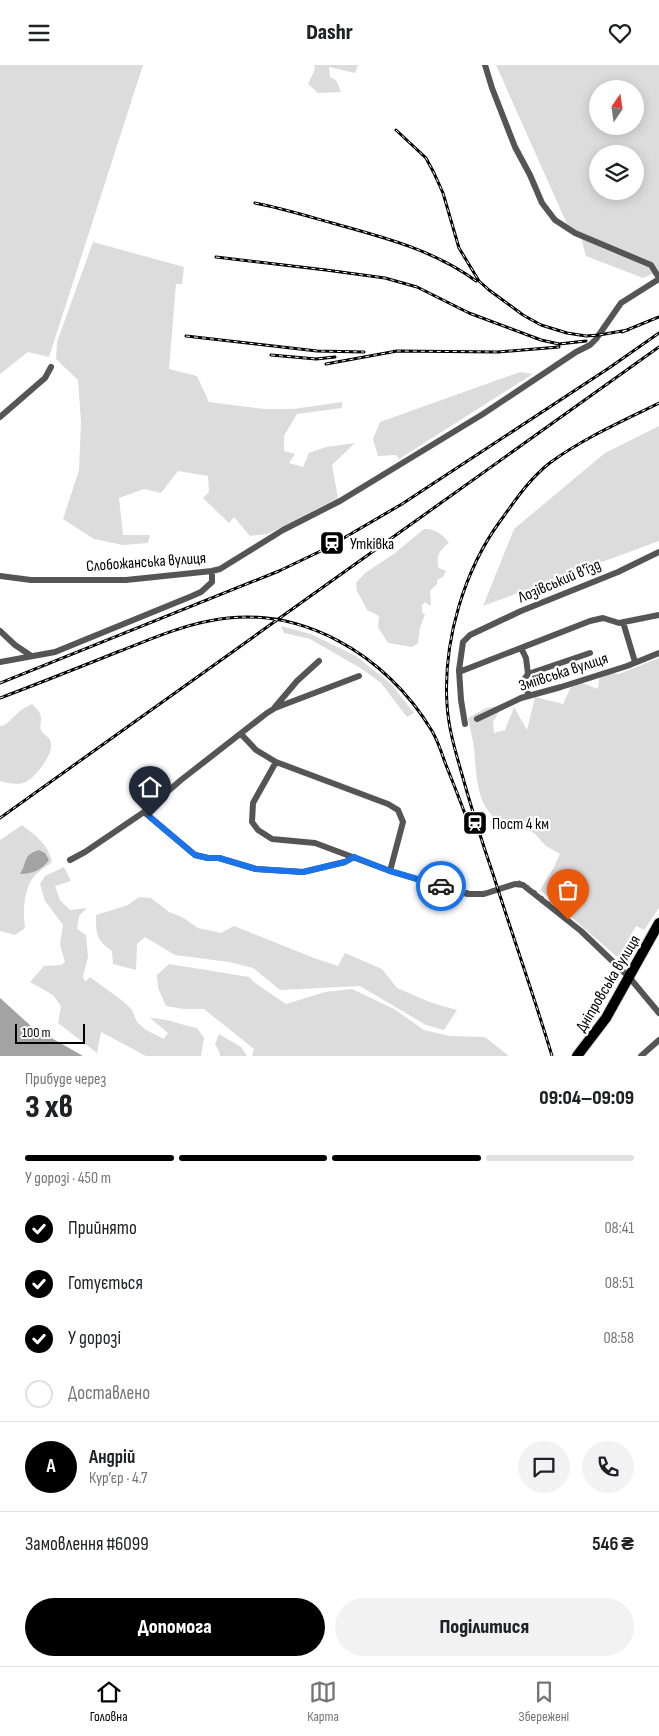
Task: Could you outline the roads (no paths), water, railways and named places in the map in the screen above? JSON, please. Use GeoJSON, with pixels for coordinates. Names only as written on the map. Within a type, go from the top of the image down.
{"type":"FeatureCollection","features":[{"type":"Feature","properties":{"kind":"highway","name":"Дніпровська вулиця"},"geometry":{"type":"LineString","coordinates":[[577,1056],[606,1017],[659,923]]}},
{"type":"Feature","properties":{"kind":"street"},"geometry":{"type":"LineString","coordinates":[[485,65],[515,147],[542,203],[555,220],[575,233],[651,265],[659,279]]}},
{"type":"Feature","properties":{"kind":"street","name":"Слобожанська вулиця"},"geometry":{"type":"LineString","coordinates":[[0,576],[31,580],[126,580],[220,569],[283,530],[340,501],[483,414],[576,352],[590,345],[621,303],[659,279]]}},
{"type":"Feature","properties":{"kind":"street"},"geometry":{"type":"LineString","coordinates":[[0,417],[45,379],[51,367]]}},
{"type":"Feature","properties":{"kind":"street","name":"Лозівський в'їзд"},"geometry":{"type":"LineString","coordinates":[[459,672],[464,642],[470,635],[521,611],[618,572],[659,552]]}},
{"type":"Feature","properties":{"kind":"street"},"geometry":{"type":"LineString","coordinates":[[0,662],[30,655],[55,652],[192,596],[201,592],[212,582],[212,571]]}},
{"type":"Feature","properties":{"kind":"street"},"geometry":{"type":"LineString","coordinates":[[465,724],[459,672],[590,621],[603,618],[619,623],[653,618],[659,615]]}},
{"type":"Feature","properties":{"kind":"street"},"geometry":{"type":"LineString","coordinates":[[623,622],[635,662]]}},
{"type":"Feature","properties":{"kind":"street"},"geometry":{"type":"LineString","coordinates":[[0,631],[15,645],[30,655]]}},
{"type":"Feature","properties":{"kind":"street"},"geometry":{"type":"LineString","coordinates":[[521,648],[526,658],[528,673],[523,681],[529,695]]}},
{"type":"Feature","properties":{"kind":"street"},"geometry":{"type":"LineString","coordinates":[[528,673],[590,653]]}},
{"type":"Feature","properties":{"kind":"street","name":"Зміївська вулиця"},"geometry":{"type":"LineString","coordinates":[[477,719],[529,695],[561,687],[659,653]]}},
{"type":"Feature","properties":{"kind":"street"},"geometry":{"type":"LineString","coordinates":[[70,860],[86,852],[144,812],[181,780],[275,708],[297,681],[319,661]]}},
{"type":"Feature","properties":{"kind":"street"},"geometry":{"type":"LineString","coordinates":[[275,708],[359,676]]}},
{"type":"Feature","properties":{"kind":"street"},"geometry":{"type":"LineString","coordinates":[[241,734],[256,750],[276,762],[388,804],[398,810],[403,822],[390,871]]}},
{"type":"Feature","properties":{"kind":"street"},"geometry":{"type":"LineString","coordinates":[[276,762],[253,803],[252,822],[258,830],[272,839],[314,843],[390,871],[467,894],[478,895],[515,884],[524,885],[581,931],[629,977],[659,1013]]}},
{"type":"Feature","properties":{"kind":"street"},"geometry":{"type":"LineString","coordinates":[[144,812],[195,855],[219,858],[256,869],[303,872],[345,862],[354,857]]}},
{"type":"Feature","properties":{"kind":"street"},"geometry":{"type":"LineString","coordinates":[[641,1056],[659,1039]]}},
{"type":"Feature","properties":{"kind":"railway"},"geometry":{"type":"LineString","coordinates":[[396,130],[426,158],[443,193],[459,248],[479,281],[489,290],[523,315],[541,325],[567,333],[586,336],[628,330]]}},
{"type":"Feature","properties":{"kind":"railway"},"geometry":{"type":"LineString","coordinates":[[255,203],[304,215],[407,246],[443,261],[476,281]]}},
{"type":"Feature","properties":{"kind":"railway"},"geometry":{"type":"LineString","coordinates":[[216,257],[385,278],[417,287],[469,313],[541,340],[559,344],[586,341]]}},
{"type":"Feature","properties":{"kind":"railway"},"geometry":{"type":"LineString","coordinates":[[622,332],[659,317]]}},
{"type":"Feature","properties":{"kind":"railway"},"geometry":{"type":"LineString","coordinates":[[0,683],[279,571],[325,549],[402,504],[659,333]]}},
{"type":"Feature","properties":{"kind":"railway"},"geometry":{"type":"LineString","coordinates":[[186,336],[317,351],[364,352]]}},
{"type":"Feature","properties":{"kind":"railway"},"geometry":{"type":"LineString","coordinates":[[326,364],[397,351],[498,352],[559,347]]}},
{"type":"Feature","properties":{"kind":"railway"},"geometry":{"type":"LineString","coordinates":[[0,818],[659,347]]}},
{"type":"Feature","properties":{"kind":"railway"},"geometry":{"type":"LineString","coordinates":[[271,355],[316,359],[335,357]]}},
{"type":"Feature","properties":{"kind":"railway"},"geometry":{"type":"LineString","coordinates":[[552,1056],[477,824],[454,746],[447,704],[447,680],[453,631],[459,607],[476,561],[501,520],[537,474],[577,445],[659,403]]}},
{"type":"Feature","properties":{"kind":"railway"},"geometry":{"type":"LineString","coordinates":[[0,698],[153,638],[209,621],[243,617],[275,619],[307,627],[337,640],[365,658],[391,679],[413,704],[436,739],[469,825]]}},
{"type":"Feature","properties":{"kind":"place","name":"Уткiвка"},"geometry":{"type":"Point","coordinates":[332,543]}},
{"type":"Feature","properties":{"kind":"place","name":"Пост 4 км"},"geometry":{"type":"Point","coordinates":[475,823]}}]}
